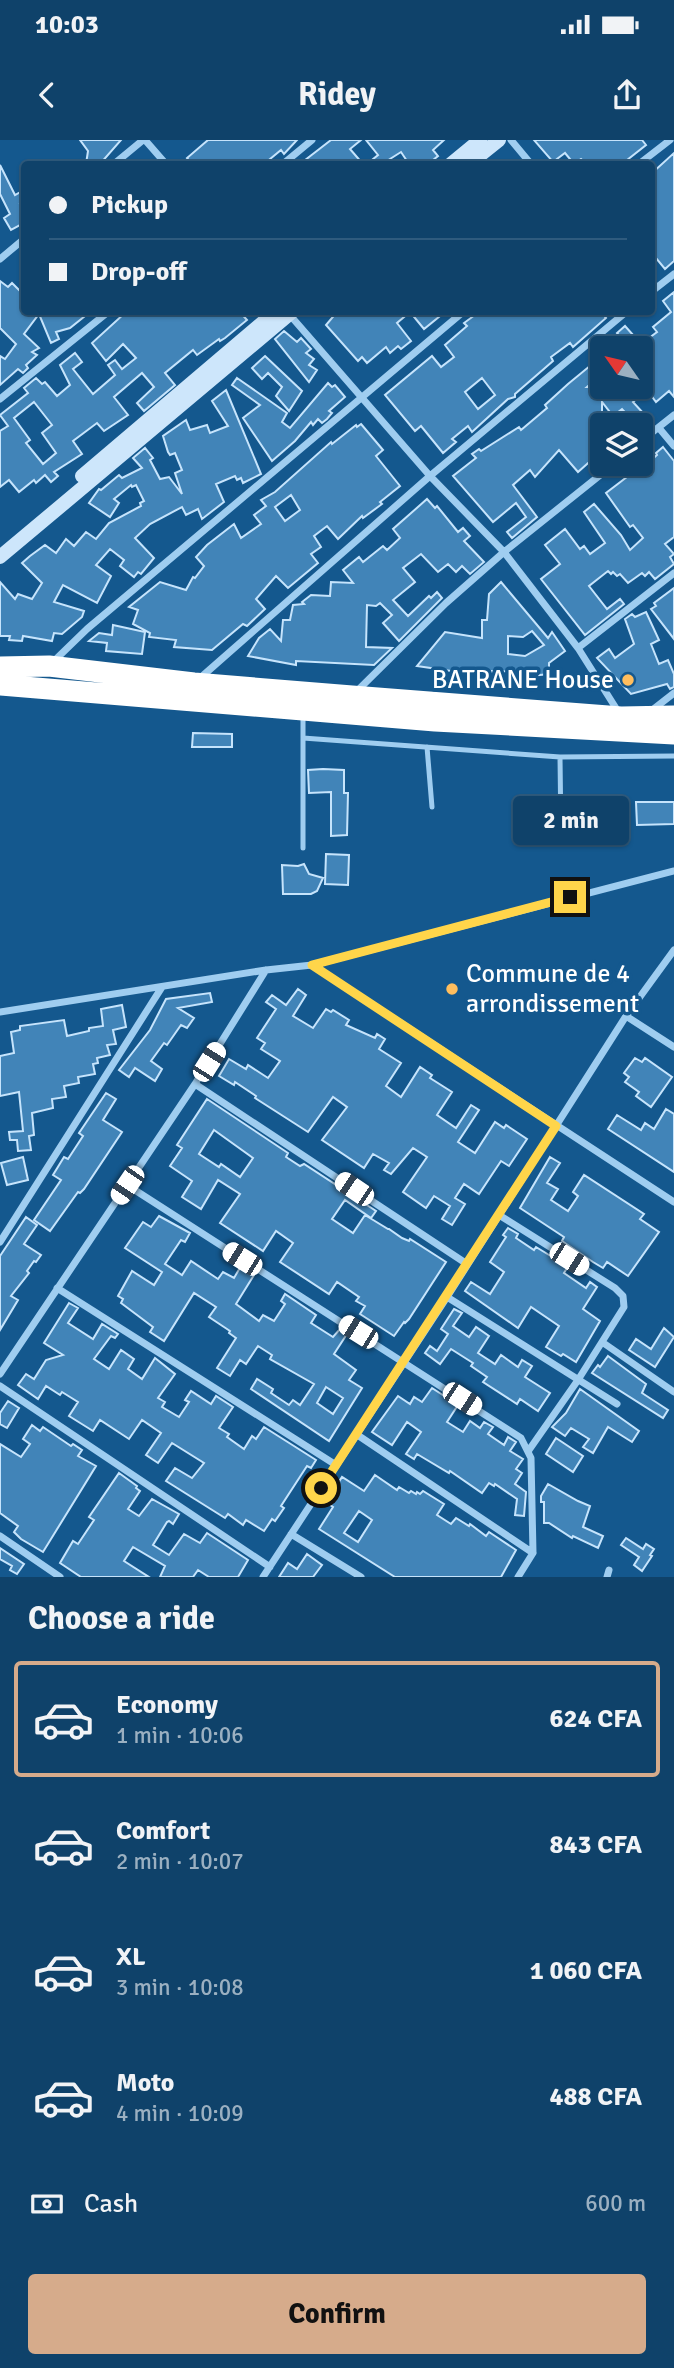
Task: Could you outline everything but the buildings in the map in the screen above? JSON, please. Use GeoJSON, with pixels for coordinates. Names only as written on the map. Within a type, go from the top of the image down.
{"type":"FeatureCollection","features":[{"type":"Feature","properties":{"kind":"highway"},"geometry":{"type":"LineString","coordinates":[[4,676],[49,666],[194,683],[352,696],[621,717],[674,716]]}},
{"type":"Feature","properties":{"kind":"highway"},"geometry":{"type":"LineString","coordinates":[[4,676],[303,710],[435,721],[674,734]]}},
{"type":"Feature","properties":{"kind":"street"},"geometry":{"type":"LineString","coordinates":[[118,161],[144,140],[163,161]]}},
{"type":"Feature","properties":{"kind":"street"},"geometry":{"type":"LineString","coordinates":[[287,161],[313,140]]}},
{"type":"Feature","properties":{"kind":"street"},"geometry":{"type":"LineString","coordinates":[[455,161],[480,140]]}},
{"type":"Feature","properties":{"kind":"street"},"geometry":{"type":"LineString","coordinates":[[473,161],[499,140]]}},
{"type":"Feature","properties":{"kind":"street"},"geometry":{"type":"LineString","coordinates":[[511,140],[528,161]]}},
{"type":"Feature","properties":{"kind":"street"},"geometry":{"type":"LineString","coordinates":[[643,161],[670,140]]}},
{"type":"Feature","properties":{"kind":"street"},"geometry":{"type":"LineString","coordinates":[[0,259],[21,242]]}},
{"type":"Feature","properties":{"kind":"street"},"geometry":{"type":"LineString","coordinates":[[655,289],[674,274]]}},
{"type":"Feature","properties":{"kind":"street"},"geometry":{"type":"LineString","coordinates":[[0,399],[104,315]]}},
{"type":"Feature","properties":{"kind":"street"},"geometry":{"type":"LineString","coordinates":[[0,545],[281,315]]}},
{"type":"Feature","properties":{"kind":"street"},"geometry":{"type":"LineString","coordinates":[[0,557],[282,315]]}},
{"type":"Feature","properties":{"kind":"street"},"geometry":{"type":"LineString","coordinates":[[288,315],[363,396],[430,476],[504,552],[578,648],[621,717]]}},
{"type":"Feature","properties":{"kind":"street"},"geometry":{"type":"LineString","coordinates":[[49,666],[87,629],[459,315]]}},
{"type":"Feature","properties":{"kind":"street"},"geometry":{"type":"LineString","coordinates":[[194,683],[430,476],[622,315]]}},
{"type":"Feature","properties":{"kind":"street"},"geometry":{"type":"LineString","coordinates":[[653,432],[674,415]]}},
{"type":"Feature","properties":{"kind":"street"},"geometry":{"type":"LineString","coordinates":[[659,428],[674,446]]}},
{"type":"Feature","properties":{"kind":"street"},"geometry":{"type":"LineString","coordinates":[[352,696],[446,603],[504,552],[599,476]]}},
{"type":"Feature","properties":{"kind":"street"},"geometry":{"type":"LineString","coordinates":[[578,648],[674,573]]}},
{"type":"Feature","properties":{"kind":"street"},"geometry":{"type":"LineString","coordinates":[[645,716],[674,693]]}},
{"type":"Feature","properties":{"kind":"street"},"geometry":{"type":"LineString","coordinates":[[0,1012],[312,965],[674,871]]}},
{"type":"Feature","properties":{"kind":"street"},"geometry":{"type":"LineString","coordinates":[[263,1577],[447,1297],[626,1016],[674,950]]}},
{"type":"Feature","properties":{"kind":"street"},"geometry":{"type":"LineString","coordinates":[[312,965],[674,1202]]}},
{"type":"Feature","properties":{"kind":"street"},"geometry":{"type":"LineString","coordinates":[[1,1369],[195,1084],[266,970]]}},
{"type":"Feature","properties":{"kind":"street"},"geometry":{"type":"LineString","coordinates":[[0,1242],[162,986]]}},
{"type":"Feature","properties":{"kind":"street"},"geometry":{"type":"LineString","coordinates":[[626,1016],[674,1047]]}},
{"type":"Feature","properties":{"kind":"street"},"geometry":{"type":"LineString","coordinates":[[195,1084],[467,1264]]}},
{"type":"Feature","properties":{"kind":"street"},"geometry":{"type":"LineString","coordinates":[[127,1185],[521,1438],[529,1450],[533,1553],[518,1577]]}},
{"type":"Feature","properties":{"kind":"street"},"geometry":{"type":"LineString","coordinates":[[499,1215],[624,1296],[624,1307],[529,1450]]}},
{"type":"Feature","properties":{"kind":"street"},"geometry":{"type":"LineString","coordinates":[[57,1288],[336,1465]]}},
{"type":"Feature","properties":{"kind":"street"},"geometry":{"type":"LineString","coordinates":[[447,1297],[617,1404]]}},
{"type":"Feature","properties":{"kind":"street"},"geometry":{"type":"LineString","coordinates":[[602,1342],[674,1392]]}},
{"type":"Feature","properties":{"kind":"street"},"geometry":{"type":"LineString","coordinates":[[0,1386],[270,1567]]}},
{"type":"Feature","properties":{"kind":"street"},"geometry":{"type":"LineString","coordinates":[[356,1434],[533,1553]]}},
{"type":"Feature","properties":{"kind":"street"},"geometry":{"type":"LineString","coordinates":[[291,1534],[361,1577]]}},
{"type":"Feature","properties":{"kind":"street"},"geometry":{"type":"LineString","coordinates":[[0,1535],[60,1577]]}},
{"type":"Feature","properties":{"kind":"lane"},"geometry":{"type":"LineString","coordinates":[[303,710],[303,848]]}},
{"type":"Feature","properties":{"kind":"lane"},"geometry":{"type":"LineString","coordinates":[[303,738],[560,757],[674,756]]}},
{"type":"Feature","properties":{"kind":"lane"},"geometry":{"type":"LineString","coordinates":[[427,747],[432,807]]}},
{"type":"Feature","properties":{"kind":"lane"},"geometry":{"type":"LineString","coordinates":[[560,757],[561,836]]}},
{"type":"Feature","properties":{"kind":"place","name":"BATRANE House"},"geometry":{"type":"Point","coordinates":[628,680]}},
{"type":"Feature","properties":{"kind":"place","name":"Commune de 4 arrondissement"},"geometry":{"type":"Point","coordinates":[452,989]}},
{"type":"Feature","properties":{"kind":"route"},"geometry":{"type":"LineString","coordinates":[[321,1488],[556,1126],[312,965],[570,897]]}}]}
